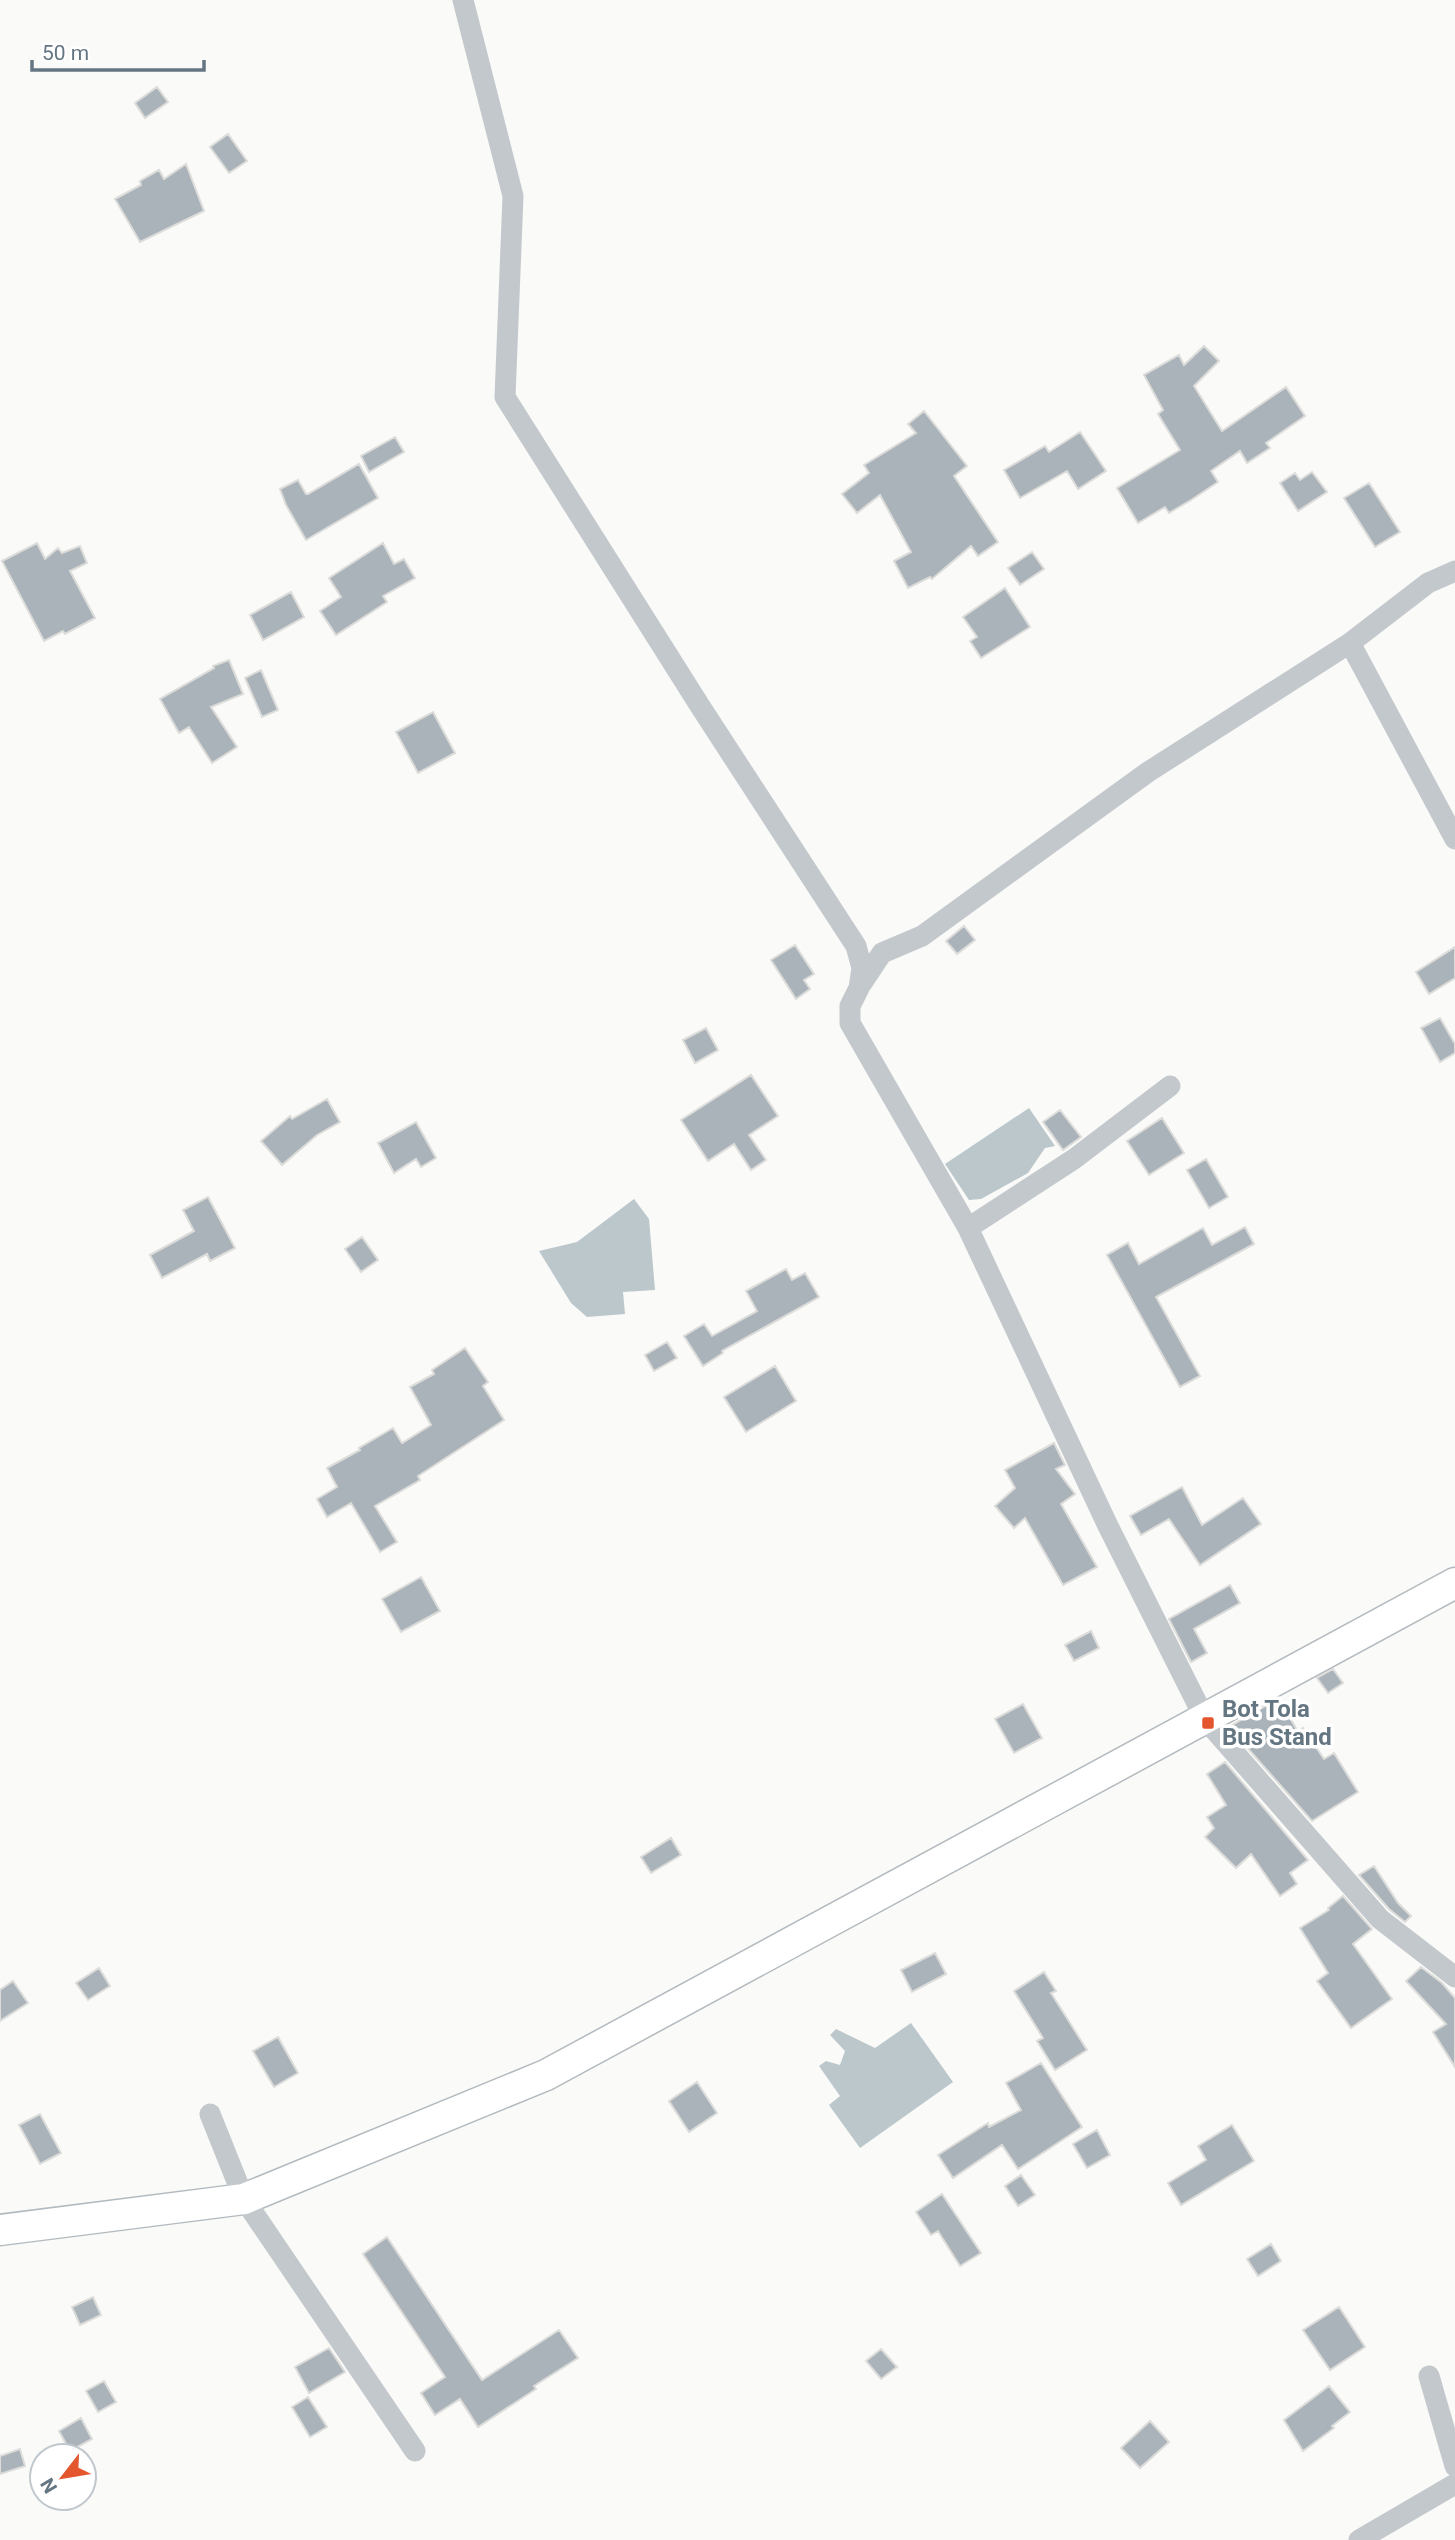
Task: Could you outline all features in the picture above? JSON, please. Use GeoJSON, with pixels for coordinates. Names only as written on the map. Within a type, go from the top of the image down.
{"type":"FeatureCollection","features":[{"type":"Feature","properties":{"kind":"main road"},"geometry":{"type":"LineString","coordinates":[[0,2230],[244,2199],[546,2075],[1455,1583]]}},
{"type":"Feature","properties":{"kind":"street"},"geometry":{"type":"LineString","coordinates":[[463,0],[513,196],[505,397],[846,928],[856,946],[862,968],[859,988]]}},
{"type":"Feature","properties":{"kind":"street"},"geometry":{"type":"LineString","coordinates":[[1455,571],[1428,583],[1350,643],[1148,772],[922,936],[882,953],[850,1006],[850,1023],[968,1228],[1108,1526],[1205,1718],[1380,1919],[1455,1977]]}},
{"type":"Feature","properties":{"kind":"street"},"geometry":{"type":"LineString","coordinates":[[1350,643],[1455,839]]}},
{"type":"Feature","properties":{"kind":"street"},"geometry":{"type":"LineString","coordinates":[[968,1228],[1074,1159],[1170,1086]]}},
{"type":"Feature","properties":{"kind":"street"},"geometry":{"type":"LineString","coordinates":[[210,2114],[244,2199],[415,2451]]}},
{"type":"Feature","properties":{"kind":"street"},"geometry":{"type":"LineString","coordinates":[[1429,2376],[1455,2466]]}},
{"type":"Feature","properties":{"kind":"street"},"geometry":{"type":"LineString","coordinates":[[1359,2540],[1455,2484]]}},
{"type":"Feature","properties":{"kind":"shaded area"},"geometry":{"type":"Polygon","coordinates":[[[1029,1108],[1055,1146],[1045,1148],[1028,1173],[981,1199],[969,1200],[945,1164],[1029,1108]]]}},
{"type":"Feature","properties":{"kind":"shaded area"},"geometry":{"type":"Polygon","coordinates":[[[634,1199],[649,1219],[655,1290],[623,1292],[625,1314],[587,1317],[571,1303],[539,1251],[577,1242],[634,1199]]]}},
{"type":"Feature","properties":{"kind":"shaded area"},"geometry":{"type":"Polygon","coordinates":[[[911,2023],[953,2082],[860,2148],[829,2105],[840,2096],[819,2066],[826,2061],[840,2065],[845,2051],[830,2035],[836,2029],[875,2048],[911,2023]]]}},
{"type":"Feature","properties":{"kind":"building"},"geometry":{"type":"Polygon","coordinates":[[[157,87],[168,102],[145,118],[135,103],[157,87]]]}},
{"type":"Feature","properties":{"kind":"building"},"geometry":{"type":"Polygon","coordinates":[[[228,134],[247,161],[229,173],[210,147],[228,134]]]}},
{"type":"Feature","properties":{"kind":"building"},"geometry":{"type":"Polygon","coordinates":[[[186,164],[204,211],[140,242],[115,199],[141,185],[140,181],[159,170],[164,179],[186,164]]]}},
{"type":"Feature","properties":{"kind":"building"},"geometry":{"type":"Polygon","coordinates":[[[1204,346],[1219,361],[1194,386],[1222,431],[1286,387],[1305,416],[1266,443],[1270,448],[1247,463],[1240,451],[1211,471],[1218,482],[1191,500],[1169,513],[1165,507],[1138,523],[1117,488],[1180,450],[1158,414],[1163,410],[1144,375],[1179,355],[1184,365],[1204,346]]]}},
{"type":"Feature","properties":{"kind":"building"},"geometry":{"type":"Polygon","coordinates":[[[924,411],[967,466],[954,476],[998,542],[978,556],[971,546],[932,579],[930,577],[908,588],[894,561],[911,552],[880,495],[857,513],[842,494],[869,473],[864,465],[916,433],[908,424],[924,411]]]}},
{"type":"Feature","properties":{"kind":"building"},"geometry":{"type":"Polygon","coordinates":[[[1080,432],[1106,471],[1078,489],[1067,471],[1020,498],[1004,470],[1045,446],[1049,452],[1080,432]]]}},
{"type":"Feature","properties":{"kind":"building"},"geometry":{"type":"Polygon","coordinates":[[[395,437],[404,452],[369,472],[361,456],[395,437]]]}},
{"type":"Feature","properties":{"kind":"building"},"geometry":{"type":"Polygon","coordinates":[[[359,464],[378,498],[306,540],[280,489],[298,480],[308,494],[359,464]]]}},
{"type":"Feature","properties":{"kind":"building"},"geometry":{"type":"Polygon","coordinates":[[[1312,472],[1327,492],[1298,511],[1280,483],[1295,473],[1300,480],[1312,472]]]}},
{"type":"Feature","properties":{"kind":"building"},"geometry":{"type":"Polygon","coordinates":[[[1369,483],[1400,532],[1375,547],[1344,498],[1369,483]]]}},
{"type":"Feature","properties":{"kind":"building"},"geometry":{"type":"Polygon","coordinates":[[[37,543],[45,559],[58,548],[62,553],[80,546],[87,563],[70,571],[95,618],[65,634],[63,631],[44,641],[2,561],[37,543]]]}},
{"type":"Feature","properties":{"kind":"building"},"geometry":{"type":"Polygon","coordinates":[[[383,543],[394,564],[404,559],[415,578],[383,596],[387,602],[336,635],[320,611],[341,597],[329,578],[383,543]]]}},
{"type":"Feature","properties":{"kind":"building"},"geometry":{"type":"Polygon","coordinates":[[[1032,552],[1044,569],[1020,585],[1008,568],[1032,552]]]}},
{"type":"Feature","properties":{"kind":"building"},"geometry":{"type":"Polygon","coordinates":[[[1005,588],[1030,627],[981,658],[970,641],[977,637],[963,617],[1005,588]]]}},
{"type":"Feature","properties":{"kind":"building"},"geometry":{"type":"Polygon","coordinates":[[[291,592],[304,617],[263,640],[250,615],[291,592]]]}},
{"type":"Feature","properties":{"kind":"building"},"geometry":{"type":"Polygon","coordinates":[[[229,660],[243,694],[211,707],[237,747],[212,763],[189,727],[179,733],[160,699],[214,668],[213,666],[229,660]]]}},
{"type":"Feature","properties":{"kind":"building"},"geometry":{"type":"Polygon","coordinates":[[[261,670],[278,710],[262,717],[245,678],[261,670]]]}},
{"type":"Feature","properties":{"kind":"building"},"geometry":{"type":"Polygon","coordinates":[[[433,712],[455,753],[418,773],[396,732],[433,712]]]}},
{"type":"Feature","properties":{"kind":"building"},"geometry":{"type":"Polygon","coordinates":[[[964,926],[975,940],[957,954],[946,941],[964,926]]]}},
{"type":"Feature","properties":{"kind":"building"},"geometry":{"type":"Polygon","coordinates":[[[795,945],[814,974],[804,980],[810,989],[796,999],[771,960],[795,945]]]}},
{"type":"Feature","properties":{"kind":"building"},"geometry":{"type":"Polygon","coordinates":[[[1455,947],[1455,978],[1429,994],[1416,972],[1455,947]]]}},
{"type":"Feature","properties":{"kind":"building"},"geometry":{"type":"Polygon","coordinates":[[[1440,1018],[1455,1044],[1455,1053],[1440,1062],[1421,1028],[1440,1018]]]}},
{"type":"Feature","properties":{"kind":"building"},"geometry":{"type":"Polygon","coordinates":[[[706,1028],[718,1050],[695,1063],[683,1040],[706,1028]]]}},
{"type":"Feature","properties":{"kind":"building"},"geometry":{"type":"Polygon","coordinates":[[[751,1075],[778,1116],[749,1135],[766,1160],[751,1170],[734,1144],[708,1161],[681,1120],[751,1075]]]}},
{"type":"Feature","properties":{"kind":"building"},"geometry":{"type":"Polygon","coordinates":[[[327,1099],[340,1122],[317,1135],[282,1165],[261,1141],[290,1116],[292,1119],[327,1099]]]}},
{"type":"Feature","properties":{"kind":"building"},"geometry":{"type":"Polygon","coordinates":[[[1060,1110],[1081,1137],[1063,1150],[1043,1122],[1060,1110]]]}},
{"type":"Feature","properties":{"kind":"building"},"geometry":{"type":"Polygon","coordinates":[[[1162,1118],[1184,1153],[1149,1175],[1127,1141],[1162,1118]]]}},
{"type":"Feature","properties":{"kind":"building"},"geometry":{"type":"Polygon","coordinates":[[[416,1122],[436,1158],[421,1167],[416,1159],[394,1173],[378,1143],[416,1122]]]}},
{"type":"Feature","properties":{"kind":"building"},"geometry":{"type":"Polygon","coordinates":[[[1206,1159],[1228,1197],[1209,1208],[1187,1170],[1206,1159]]]}},
{"type":"Feature","properties":{"kind":"building"},"geometry":{"type":"Polygon","coordinates":[[[208,1197],[235,1248],[210,1261],[207,1254],[162,1278],[150,1255],[194,1231],[183,1210],[208,1197]]]}},
{"type":"Feature","properties":{"kind":"building"},"geometry":{"type":"Polygon","coordinates":[[[1245,1227],[1254,1244],[1156,1297],[1200,1376],[1180,1387],[1107,1255],[1128,1243],[1139,1264],[1203,1228],[1212,1245],[1245,1227]]]}},
{"type":"Feature","properties":{"kind":"building"},"geometry":{"type":"Polygon","coordinates":[[[362,1237],[378,1260],[361,1272],[345,1249],[362,1237]]]}},
{"type":"Feature","properties":{"kind":"building"},"geometry":{"type":"Polygon","coordinates":[[[786,1269],[792,1280],[805,1273],[819,1297],[722,1351],[723,1353],[703,1366],[684,1336],[704,1324],[712,1336],[757,1311],[746,1291],[786,1269]]]}},
{"type":"Feature","properties":{"kind":"building"},"geometry":{"type":"Polygon","coordinates":[[[667,1342],[677,1358],[654,1371],[645,1355],[667,1342]]]}},
{"type":"Feature","properties":{"kind":"building"},"geometry":{"type":"Polygon","coordinates":[[[465,1348],[488,1382],[483,1386],[504,1420],[418,1476],[420,1480],[375,1506],[397,1542],[380,1552],[351,1503],[327,1517],[317,1499],[337,1487],[327,1468],[393,1428],[402,1443],[431,1425],[410,1387],[434,1374],[432,1370],[465,1348]]]}},
{"type":"Feature","properties":{"kind":"building"},"geometry":{"type":"Polygon","coordinates":[[[775,1366],[796,1401],[746,1432],[724,1397],[775,1366]]]}},
{"type":"Feature","properties":{"kind":"building"},"geometry":{"type":"Polygon","coordinates":[[[1054,1443],[1065,1465],[1056,1469],[1075,1494],[1061,1504],[1097,1567],[1063,1585],[1025,1518],[1014,1528],[995,1506],[1015,1488],[1005,1470],[1054,1443]]]}},
{"type":"Feature","properties":{"kind":"building"},"geometry":{"type":"Polygon","coordinates":[[[1182,1487],[1202,1525],[1243,1498],[1261,1524],[1200,1565],[1169,1519],[1141,1535],[1130,1516],[1182,1487]]]}},
{"type":"Feature","properties":{"kind":"building"},"geometry":{"type":"Polygon","coordinates":[[[421,1577],[440,1611],[401,1632],[382,1599],[421,1577]]]}},
{"type":"Feature","properties":{"kind":"building"},"geometry":{"type":"Polygon","coordinates":[[[1230,1585],[1240,1603],[1194,1629],[1207,1653],[1191,1662],[1169,1619],[1230,1585]]]}},
{"type":"Feature","properties":{"kind":"building"},"geometry":{"type":"Polygon","coordinates":[[[1091,1631],[1099,1648],[1074,1661],[1065,1645],[1091,1631]]]}},
{"type":"Feature","properties":{"kind":"building"},"geometry":{"type":"Polygon","coordinates":[[[1333,1669],[1343,1683],[1328,1693],[1317,1678],[1333,1669]]]}},
{"type":"Feature","properties":{"kind":"building"},"geometry":{"type":"Polygon","coordinates":[[[1279,1698],[1298,1732],[1303,1728],[1324,1759],[1334,1753],[1358,1792],[1312,1821],[1229,1727],[1279,1698]]]}},
{"type":"Feature","properties":{"kind":"building"},"geometry":{"type":"Polygon","coordinates":[[[1023,1704],[1042,1738],[1014,1753],[995,1719],[1023,1704]]]}},
{"type":"Feature","properties":{"kind":"building"},"geometry":{"type":"Polygon","coordinates":[[[1225,1762],[1308,1860],[1290,1873],[1297,1884],[1280,1896],[1251,1854],[1236,1868],[1205,1837],[1214,1828],[1207,1817],[1226,1805],[1207,1774],[1225,1762]]]}},
{"type":"Feature","properties":{"kind":"building"},"geometry":{"type":"Polygon","coordinates":[[[671,1838],[681,1855],[651,1873],[641,1857],[671,1838]]]}},
{"type":"Feature","properties":{"kind":"building"},"geometry":{"type":"Polygon","coordinates":[[[1374,1866],[1398,1903],[1411,1916],[1405,1922],[1389,1909],[1359,1875],[1374,1866]]]}},
{"type":"Feature","properties":{"kind":"building"},"geometry":{"type":"Polygon","coordinates":[[[1343,1896],[1372,1929],[1353,1944],[1392,1999],[1351,2028],[1317,1981],[1328,1973],[1300,1928],[1329,1910],[1328,1908],[1343,1896]]]}},
{"type":"Feature","properties":{"kind":"building"},"geometry":{"type":"Polygon","coordinates":[[[935,1953],[946,1974],[912,1992],[901,1970],[935,1953]]]}},
{"type":"Feature","properties":{"kind":"building"},"geometry":{"type":"Polygon","coordinates":[[[1421,1967],[1442,1983],[1455,1998],[1455,2067],[1433,2032],[1446,2024],[1406,1981],[1421,1967]]]}},
{"type":"Feature","properties":{"kind":"building"},"geometry":{"type":"Polygon","coordinates":[[[99,1968],[110,1986],[88,2000],[76,1983],[99,1968]]]}},
{"type":"Feature","properties":{"kind":"building"},"geometry":{"type":"Polygon","coordinates":[[[1044,1972],[1056,1991],[1051,1993],[1087,2050],[1055,2070],[1037,2041],[1043,2038],[1014,1991],[1044,1972]]]}},
{"type":"Feature","properties":{"kind":"building"},"geometry":{"type":"Polygon","coordinates":[[[13,1981],[28,2003],[0,2021],[0,1990],[13,1981]]]}},
{"type":"Feature","properties":{"kind":"building"},"geometry":{"type":"Polygon","coordinates":[[[278,2037],[298,2073],[274,2087],[253,2051],[278,2037]]]}},
{"type":"Feature","properties":{"kind":"building"},"geometry":{"type":"Polygon","coordinates":[[[1041,2063],[1082,2127],[1018,2169],[1002,2145],[953,2178],[938,2155],[988,2123],[989,2127],[1021,2110],[1006,2083],[1041,2063]]]}},
{"type":"Feature","properties":{"kind":"building"},"geometry":{"type":"Polygon","coordinates":[[[697,2082],[717,2113],[689,2132],[669,2101],[697,2082]]]}},
{"type":"Feature","properties":{"kind":"building"},"geometry":{"type":"Polygon","coordinates":[[[40,2114],[61,2153],[40,2164],[19,2125],[40,2114]]]}},
{"type":"Feature","properties":{"kind":"building"},"geometry":{"type":"Polygon","coordinates":[[[1232,2125],[1254,2161],[1181,2205],[1168,2183],[1206,2160],[1198,2146],[1232,2125]]]}},
{"type":"Feature","properties":{"kind":"building"},"geometry":{"type":"Polygon","coordinates":[[[1097,2130],[1110,2155],[1087,2168],[1073,2144],[1097,2130]]]}},
{"type":"Feature","properties":{"kind":"building"},"geometry":{"type":"Polygon","coordinates":[[[1021,2175],[1035,2195],[1018,2206],[1005,2186],[1021,2175]]]}},
{"type":"Feature","properties":{"kind":"building"},"geometry":{"type":"Polygon","coordinates":[[[942,2194],[981,2253],[960,2266],[938,2231],[931,2235],[916,2212],[942,2194]]]}},
{"type":"Feature","properties":{"kind":"building"},"geometry":{"type":"Polygon","coordinates":[[[387,2237],[482,2380],[559,2330],[578,2358],[478,2427],[460,2399],[435,2415],[421,2393],[445,2377],[363,2254],[387,2237]]]}},
{"type":"Feature","properties":{"kind":"building"},"geometry":{"type":"Polygon","coordinates":[[[1271,2244],[1281,2261],[1258,2276],[1247,2259],[1271,2244]]]}},
{"type":"Feature","properties":{"kind":"building"},"geometry":{"type":"Polygon","coordinates":[[[93,2297],[101,2315],[80,2325],[72,2307],[93,2297]]]}},
{"type":"Feature","properties":{"kind":"building"},"geometry":{"type":"Polygon","coordinates":[[[1339,2307],[1365,2347],[1330,2370],[1303,2330],[1339,2307]]]}},
{"type":"Feature","properties":{"kind":"building"},"geometry":{"type":"Polygon","coordinates":[[[329,2348],[345,2372],[309,2393],[295,2367],[329,2348]]]}},
{"type":"Feature","properties":{"kind":"building"},"geometry":{"type":"Polygon","coordinates":[[[881,2349],[897,2367],[881,2379],[866,2361],[881,2349]]]}},
{"type":"Feature","properties":{"kind":"building"},"geometry":{"type":"Polygon","coordinates":[[[104,2381],[116,2402],[98,2412],[86,2391],[104,2381]]]}},
{"type":"Feature","properties":{"kind":"building"},"geometry":{"type":"Polygon","coordinates":[[[1329,2386],[1350,2412],[1303,2451],[1284,2420],[1329,2386]]]}},
{"type":"Feature","properties":{"kind":"building"},"geometry":{"type":"Polygon","coordinates":[[[308,2397],[327,2427],[310,2437],[292,2407],[308,2397]]]}},
{"type":"Feature","properties":{"kind":"building"},"geometry":{"type":"Polygon","coordinates":[[[81,2418],[92,2439],[86,2442],[65,2442],[59,2431],[81,2418]]]}},
{"type":"Feature","properties":{"kind":"building"},"geometry":{"type":"Polygon","coordinates":[[[1150,2421],[1169,2442],[1140,2468],[1121,2448],[1150,2421]]]}},
{"type":"Feature","properties":{"kind":"building"},"geometry":{"type":"Polygon","coordinates":[[[20,2449],[25,2466],[0,2474],[0,2456],[20,2449]]]}},
{"type":"Feature","properties":{"kind":"place","name":"Bot Tola Bus Stand"},"geometry":{"type":"Point","coordinates":[1208,1723]}}]}
